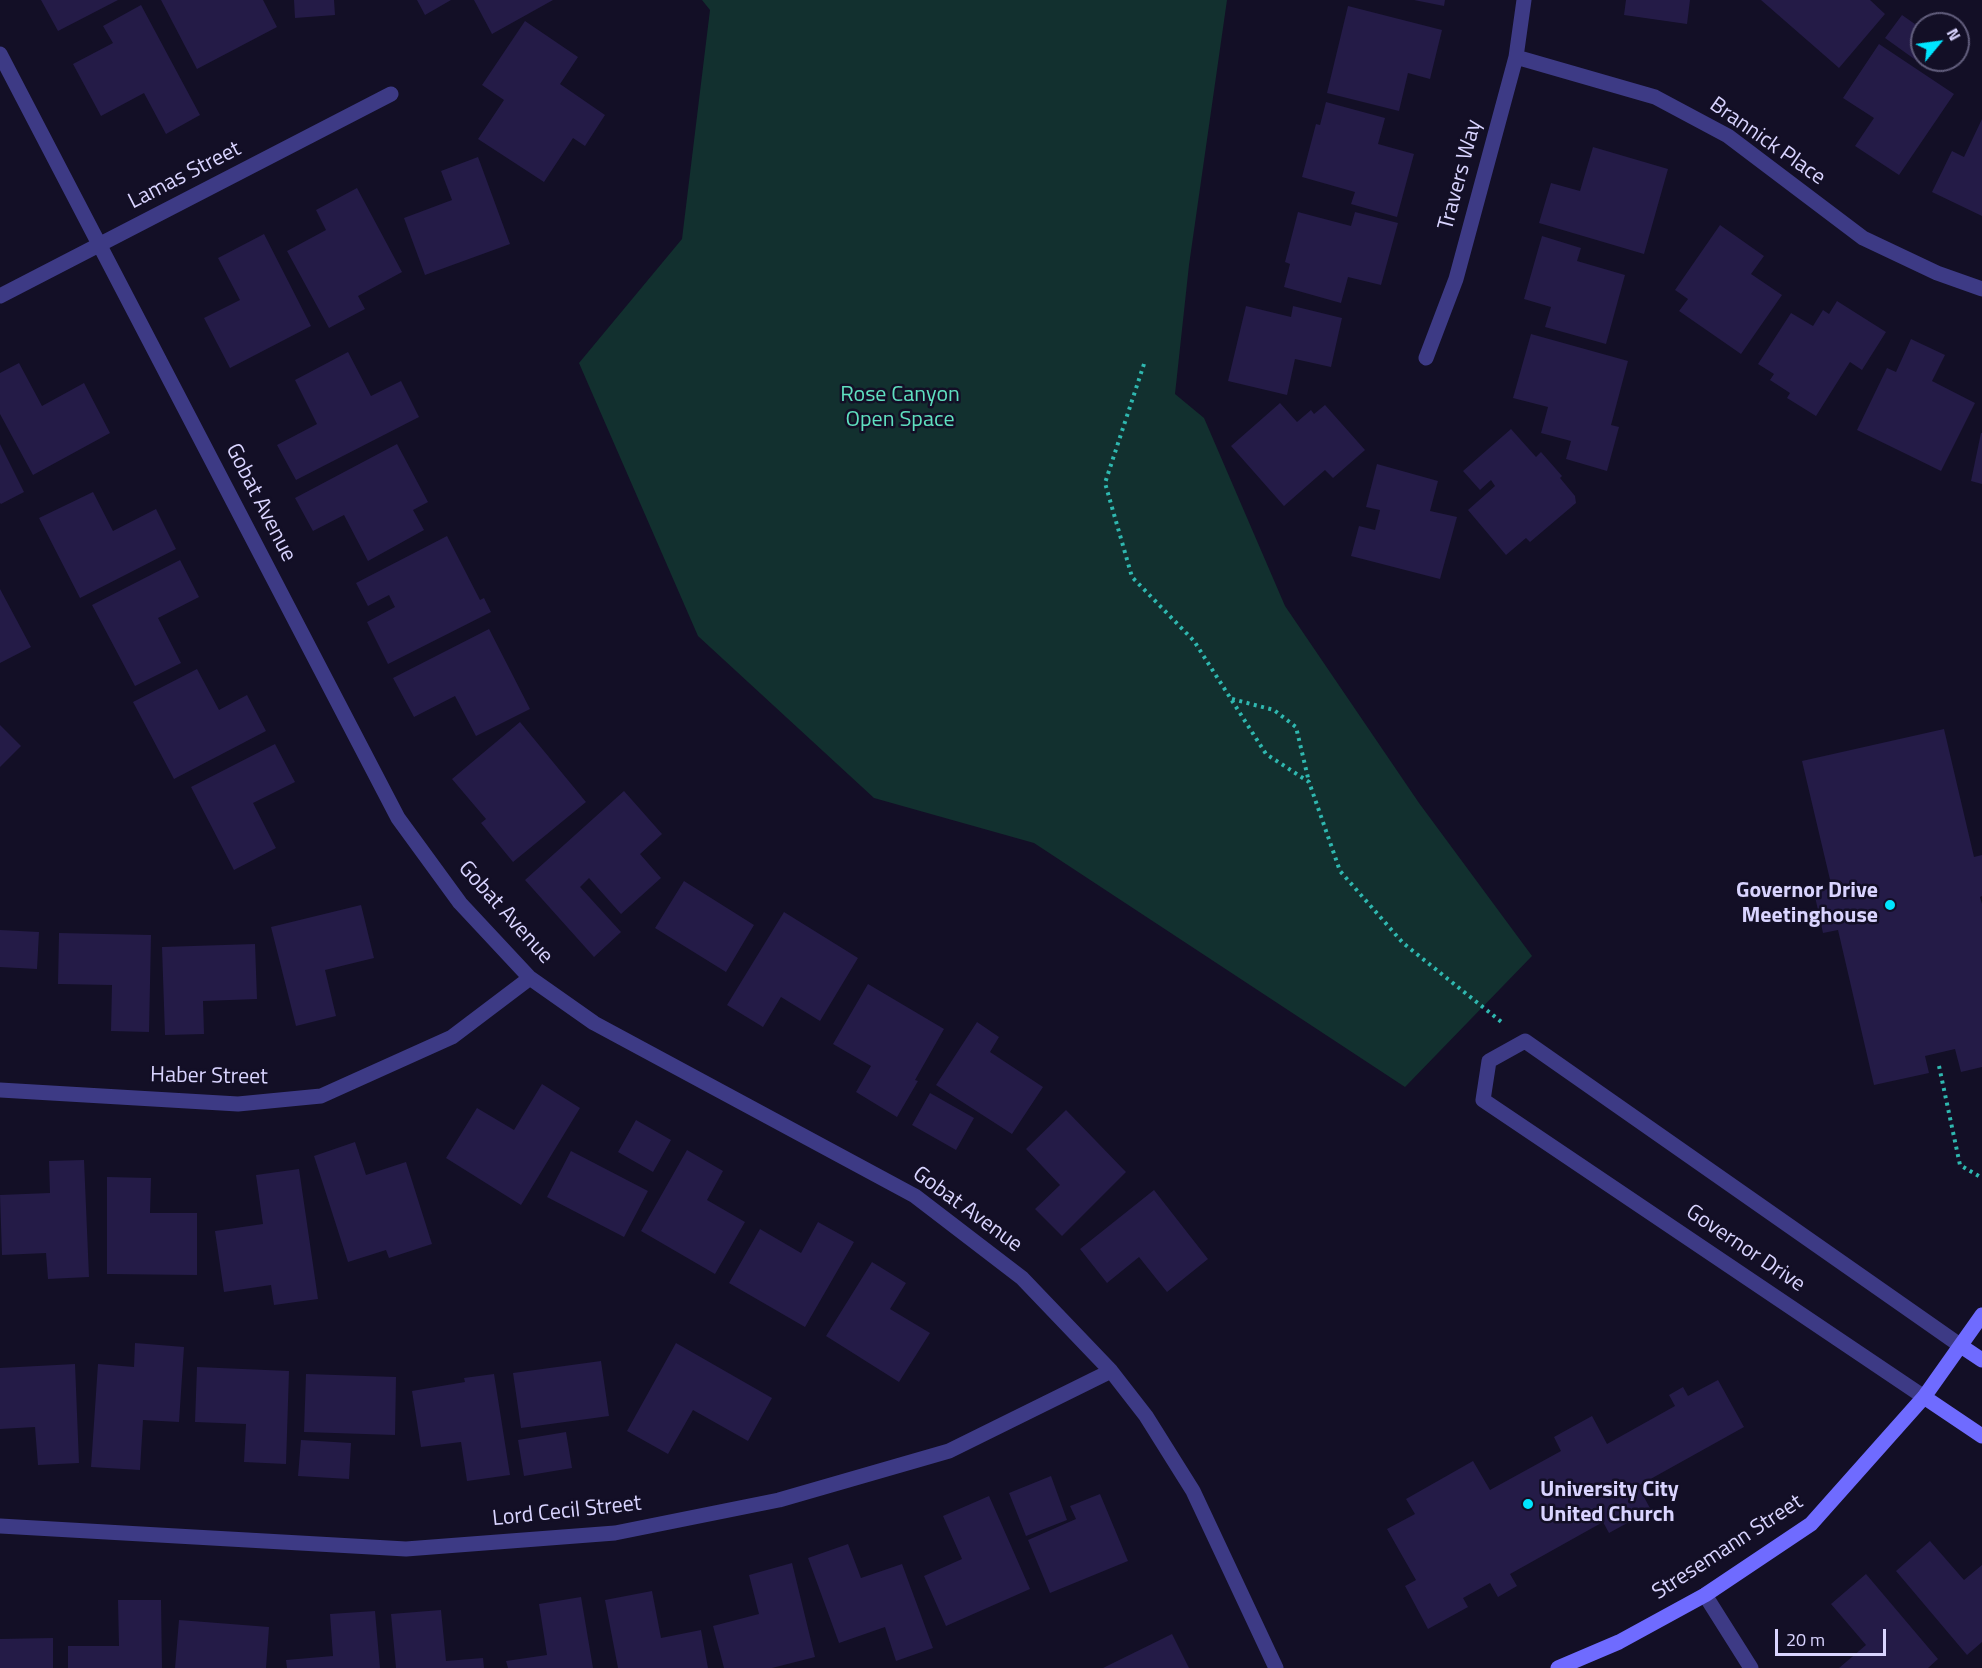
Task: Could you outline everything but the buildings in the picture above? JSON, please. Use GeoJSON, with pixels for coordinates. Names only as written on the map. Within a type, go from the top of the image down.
{"type":"FeatureCollection","features":[{"type":"Feature","properties":{"kind":"street","name":"Travers Way"},"geometry":{"type":"LineString","coordinates":[[1426,358],[1456,279],[1516,57],[1524,0]]}},
{"type":"Feature","properties":{"kind":"street","name":"Gobat Avenue"},"geometry":{"type":"LineString","coordinates":[[0,54],[398,818],[460,903],[530,978],[594,1023],[915,1196],[1022,1278],[1111,1371],[1146,1416],[1192,1491],[1276,1668]]}},
{"type":"Feature","properties":{"kind":"street","name":"Brannick Place"},"geometry":{"type":"LineString","coordinates":[[1516,57],[1655,97],[1728,136],[1863,238],[1937,273],[1982,289]]}},
{"type":"Feature","properties":{"kind":"street","name":"Lamas Street"},"geometry":{"type":"LineString","coordinates":[[0,296],[391,94]]}},
{"type":"Feature","properties":{"kind":"street","name":"Haber Street"},"geometry":{"type":"LineString","coordinates":[[0,1090],[238,1104],[321,1096],[452,1037],[530,978]]}},
{"type":"Feature","properties":{"kind":"street","name":"Governor Drive"},"geometry":{"type":"LineString","coordinates":[[1982,1360],[1525,1041],[1489,1061],[1483,1100],[1982,1436]]}},
{"type":"Feature","properties":{"kind":"street","name":"Stresemann Street"},"geometry":{"type":"LineString","coordinates":[[1558,1668],[1619,1642],[1705,1595],[1811,1524],[1924,1397],[1982,1315]]}},
{"type":"Feature","properties":{"kind":"street","name":"Lord Cecil Street"},"geometry":{"type":"LineString","coordinates":[[0,1526],[406,1549],[615,1533],[779,1500],[949,1451],[1111,1371]]}},
{"type":"Feature","properties":{"kind":"street"},"geometry":{"type":"LineString","coordinates":[[1705,1595],[1751,1668]]}},
{"type":"Feature","properties":{"kind":"path"},"geometry":{"type":"LineString","coordinates":[[1144,364],[1105,483],[1132,578],[1194,641],[1266,754],[1309,782]]}},
{"type":"Feature","properties":{"kind":"path"},"geometry":{"type":"LineString","coordinates":[[1232,699],[1274,710],[1296,727],[1309,782],[1340,871],[1402,943],[1525,1041]]}},
{"type":"Feature","properties":{"kind":"path"},"geometry":{"type":"LineString","coordinates":[[1940,1066],[1960,1165],[1982,1178]]}},
{"type":"Feature","properties":{"kind":"green space","name":"Rose Canyon Open Space"},"geometry":{"type":"Polygon","coordinates":[[[702,0],[1227,0],[1189,265],[1175,394],[1204,418],[1285,606],[1419,803],[1532,956],[1405,1087],[1034,843],[874,798],[698,636],[579,363],[682,239],[710,10],[702,0]]]}},
{"type":"Feature","properties":{"kind":"place","name":"Governor Drive Meetinghouse"},"geometry":{"type":"Point","coordinates":[1890,905]}},
{"type":"Feature","properties":{"kind":"place","name":"University City United Church"},"geometry":{"type":"Point","coordinates":[1528,1504]}}]}
